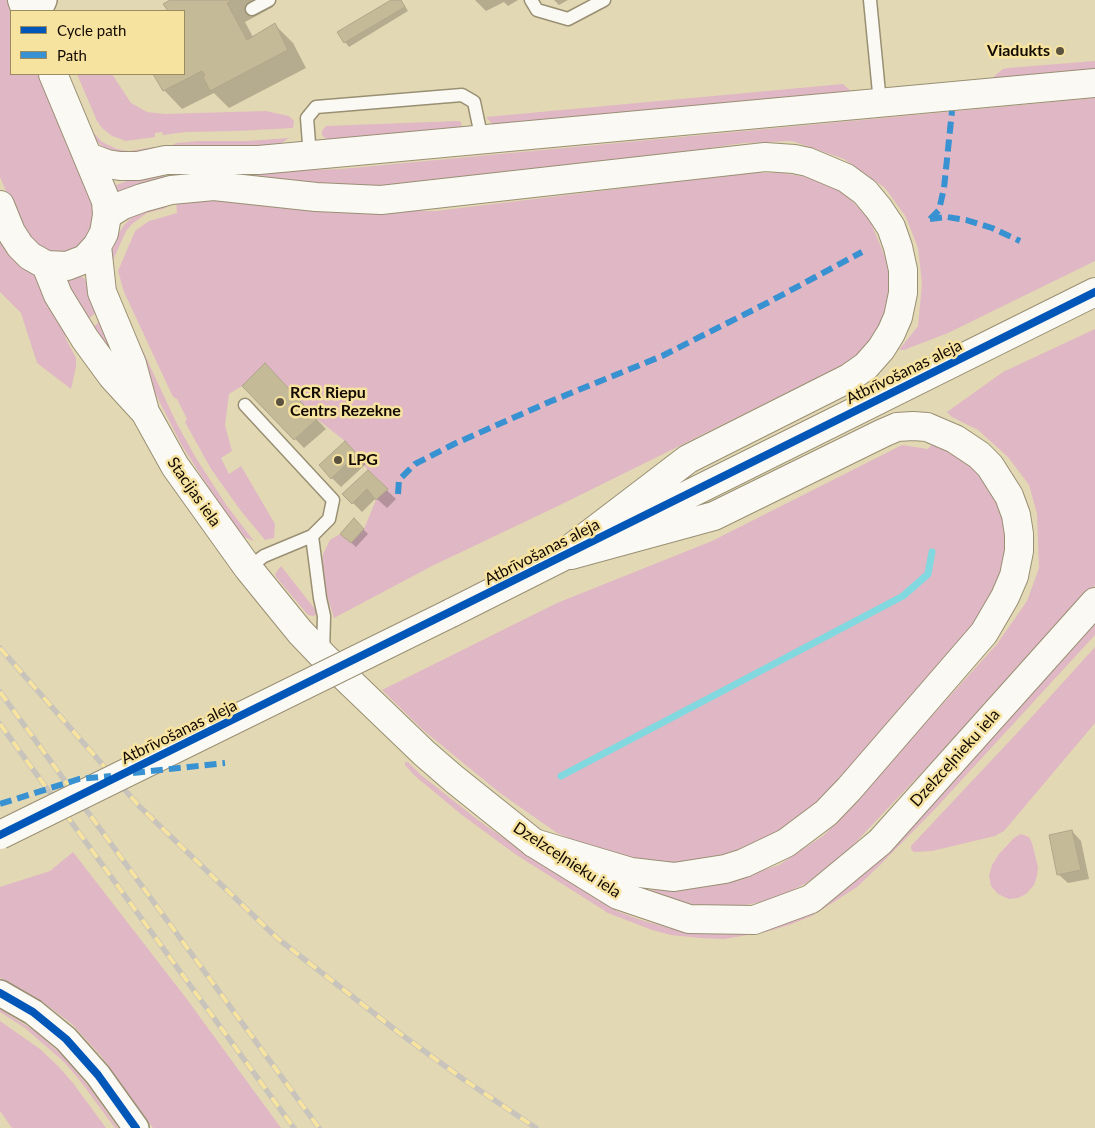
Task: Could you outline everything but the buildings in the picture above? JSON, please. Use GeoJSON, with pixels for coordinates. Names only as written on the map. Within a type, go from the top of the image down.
{"type":"FeatureCollection","features":[{"type":"Feature","properties":{"kind":"main road","name":"Stacijas iela"},"geometry":{"type":"LineString","coordinates":[[53,75],[106,201],[107,215],[104,233],[97,246],[85,259],[67,266],[46,265],[58,295],[85,339],[112,376],[145,412]]}},
{"type":"Feature","properties":{"kind":"main road"},"geometry":{"type":"LineString","coordinates":[[88,157],[107,164],[138,166],[166,160],[259,160],[1095,83]]}},
{"type":"Feature","properties":{"kind":"main road"},"geometry":{"type":"LineString","coordinates":[[107,215],[123,205],[171,190],[214,186],[382,200],[765,157],[808,162],[846,178],[865,192],[891,228],[898,247],[903,270],[903,293],[898,317],[881,349],[866,366],[849,378],[688,459],[558,559]]}},
{"type":"Feature","properties":{"kind":"main road"},"geometry":{"type":"LineString","coordinates":[[0,205],[11,232],[20,246],[30,256],[46,265]]}},
{"type":"Feature","properties":{"kind":"main road","name":"Stacijas iela"},"geometry":{"type":"LineString","coordinates":[[97,246],[102,292],[132,364],[145,412],[174,466],[248,568]]}},
{"type":"Feature","properties":{"kind":"main road","name":"Atbrīvošanas aleja"},"geometry":{"type":"LineString","coordinates":[[0,835],[1095,292]]}},
{"type":"Feature","properties":{"kind":"main road"},"geometry":{"type":"LineString","coordinates":[[534,843],[631,872],[674,876],[725,869],[744,863],[786,843],[826,813],[849,789],[984,633],[1005,597],[1014,576],[1019,552],[1019,534],[1016,515],[1009,496],[990,466],[979,455],[955,439],[927,427],[912,426],[897,427],[883,433],[714,516],[558,559]]}},
{"type":"Feature","properties":{"kind":"main road","name":"Dzelzceļnieku iela"},"geometry":{"type":"LineString","coordinates":[[248,568],[300,632],[323,656],[424,753],[534,843],[618,895],[688,919],[754,920],[811,899],[880,842],[1095,602]]}},
{"type":"Feature","properties":{"kind":"street"},"geometry":{"type":"LineString","coordinates":[[0,993],[33,1012],[66,1039],[98,1074],[136,1128]]}},
{"type":"Feature","properties":{"kind":"lane"},"geometry":{"type":"LineString","coordinates":[[252,9],[270,0]]}},
{"type":"Feature","properties":{"kind":"lane"},"geometry":{"type":"LineString","coordinates":[[531,0],[537,10],[568,19],[604,0]]}},
{"type":"Feature","properties":{"kind":"lane"},"geometry":{"type":"LineString","coordinates":[[870,0],[880,103]]}},
{"type":"Feature","properties":{"kind":"lane"},"geometry":{"type":"LineString","coordinates":[[310,156],[307,118],[316,106],[462,95],[474,102],[482,140]]}},
{"type":"Feature","properties":{"kind":"lane"},"geometry":{"type":"LineString","coordinates":[[245,405],[333,500],[329,519],[312,536],[264,556],[248,568]]}},
{"type":"Feature","properties":{"kind":"lane"},"geometry":{"type":"LineString","coordinates":[[312,536],[324,616],[323,656]]}},
{"type":"Feature","properties":{"kind":"shaded area"},"geometry":{"type":"Polygon","coordinates":[[[0,0],[12,0],[16,10],[10,10],[10,75],[43,75],[99,208],[95,238],[58,259],[25,237],[0,177],[0,0]]]}},
{"type":"Feature","properties":{"kind":"shaded area"},"geometry":{"type":"Polygon","coordinates":[[[1095,61],[1095,71],[991,79],[1003,69],[1008,68],[1095,61]]]}},
{"type":"Feature","properties":{"kind":"shaded area"},"geometry":{"type":"Polygon","coordinates":[[[77,75],[113,75],[131,103],[147,112],[165,114],[266,111],[289,116],[294,121],[293,128],[185,132],[163,135],[162,132],[155,133],[155,137],[126,141],[112,136],[97,121],[77,75]]]}},
{"type":"Feature","properties":{"kind":"shaded area"},"geometry":{"type":"Polygon","coordinates":[[[843,84],[852,92],[494,126],[486,117],[843,84]]]}},
{"type":"Feature","properties":{"kind":"shaded area"},"geometry":{"type":"Polygon","coordinates":[[[1095,98],[1095,261],[948,333],[904,350],[899,350],[918,326],[922,283],[918,248],[906,217],[885,188],[844,159],[792,141],[744,143],[420,190],[173,179],[171,169],[282,171],[341,169],[1095,98]]]}},
{"type":"Feature","properties":{"kind":"shaded area"},"geometry":{"type":"Polygon","coordinates":[[[461,122],[461,130],[330,140],[327,140],[322,135],[322,131],[326,126],[461,122]]]}},
{"type":"Feature","properties":{"kind":"shaded area"},"geometry":{"type":"Polygon","coordinates":[[[90,129],[102,142],[117,149],[129,151],[153,147],[158,148],[161,153],[110,152],[93,139],[90,129]]]}},
{"type":"Feature","properties":{"kind":"shaded area"},"geometry":{"type":"Polygon","coordinates":[[[289,138],[277,146],[170,147],[176,143],[198,141],[247,141],[289,138]]]}},
{"type":"Feature","properties":{"kind":"shaded area"},"geometry":{"type":"Polygon","coordinates":[[[163,171],[165,180],[118,193],[114,186],[137,177],[163,171]]]}},
{"type":"Feature","properties":{"kind":"shaded area"},"geometry":{"type":"Polygon","coordinates":[[[748,173],[783,173],[812,178],[844,193],[869,218],[891,271],[892,302],[867,351],[831,371],[558,506],[432,566],[334,618],[321,576],[323,554],[330,540],[340,534],[351,543],[364,529],[376,500],[387,488],[368,470],[345,441],[317,419],[265,363],[242,386],[229,394],[225,425],[232,451],[221,458],[229,474],[241,466],[275,524],[274,538],[265,540],[241,511],[211,469],[185,422],[187,419],[177,399],[173,397],[124,292],[118,271],[135,231],[149,221],[177,213],[176,200],[191,197],[385,211],[436,211],[748,173]]]}},
{"type":"Feature","properties":{"kind":"shaded area"},"geometry":{"type":"Polygon","coordinates":[[[169,204],[166,208],[147,213],[132,224],[126,231],[114,258],[111,270],[110,255],[125,224],[137,212],[169,204]]]}},
{"type":"Feature","properties":{"kind":"shaded area"},"geometry":{"type":"Polygon","coordinates":[[[0,220],[72,333],[65,337],[76,358],[71,389],[37,363],[21,313],[0,292],[0,220]]]}},
{"type":"Feature","properties":{"kind":"shaded area"},"geometry":{"type":"Polygon","coordinates":[[[80,276],[84,278],[98,311],[86,321],[66,280],[80,276]]]}},
{"type":"Feature","properties":{"kind":"shaded area"},"geometry":{"type":"Polygon","coordinates":[[[124,310],[176,422],[196,458],[227,506],[254,541],[244,537],[214,496],[181,444],[151,385],[124,310]]]}},
{"type":"Feature","properties":{"kind":"shaded area"},"geometry":{"type":"Polygon","coordinates":[[[102,320],[123,367],[90,329],[102,320]]]}},
{"type":"Feature","properties":{"kind":"shaded area"},"geometry":{"type":"Polygon","coordinates":[[[1095,329],[1095,585],[1016,673],[839,860],[806,883],[774,900],[733,907],[695,908],[644,890],[684,890],[727,882],[779,865],[823,836],[858,801],[900,751],[997,644],[1027,601],[1039,568],[1037,514],[1029,485],[1008,457],[978,430],[952,417],[947,412],[1003,372],[1095,329]]]}},
{"type":"Feature","properties":{"kind":"shaded area"},"geometry":{"type":"Polygon","coordinates":[[[934,442],[965,459],[985,480],[1001,503],[1009,542],[999,585],[976,624],[827,799],[788,829],[744,851],[705,862],[657,865],[605,854],[557,833],[500,793],[462,762],[423,730],[382,690],[557,603],[712,541],[902,445],[928,449],[934,442]]]}},
{"type":"Feature","properties":{"kind":"shaded area"},"geometry":{"type":"Polygon","coordinates":[[[281,566],[318,613],[314,616],[308,615],[276,577],[275,574],[281,566]]]}},
{"type":"Feature","properties":{"kind":"shaded area"},"geometry":{"type":"Polygon","coordinates":[[[1095,620],[1095,635],[935,809],[857,887],[812,916],[766,932],[724,939],[671,935],[652,930],[608,913],[515,854],[462,815],[415,776],[405,765],[405,762],[408,762],[421,775],[478,820],[522,851],[617,911],[681,931],[704,933],[829,900],[848,886],[859,877],[1095,620]]]}},
{"type":"Feature","properties":{"kind":"shaded area"},"geometry":{"type":"Polygon","coordinates":[[[1095,647],[1095,723],[1004,831],[995,836],[932,851],[914,852],[911,846],[1095,647]]]}},
{"type":"Feature","properties":{"kind":"shaded area"},"geometry":{"type":"Polygon","coordinates":[[[1021,834],[1029,837],[1032,843],[1038,867],[1037,876],[1034,885],[1026,894],[1018,898],[1009,899],[998,894],[991,886],[989,876],[992,865],[999,854],[1014,838],[1021,834]]]}},
{"type":"Feature","properties":{"kind":"shaded area"},"geometry":{"type":"Polygon","coordinates":[[[73,852],[186,998],[281,1128],[153,1128],[101,1056],[72,1024],[40,1000],[0,978],[0,887],[50,871],[73,852]]]}},
{"type":"Feature","properties":{"kind":"shaded area"},"geometry":{"type":"Polygon","coordinates":[[[0,1009],[35,1031],[64,1057],[90,1088],[118,1128],[115,1128],[63,1061],[25,1028],[0,1012],[0,1009]]]}},
{"type":"Feature","properties":{"kind":"shaded area"},"geometry":{"type":"Polygon","coordinates":[[[0,1021],[40,1049],[58,1066],[106,1128],[12,1128],[0,1111],[0,1021]]]}},
{"type":"Feature","properties":{"kind":"waterway"},"geometry":{"type":"LineString","coordinates":[[561,776],[903,596],[928,574],[932,552]]}},
{"type":"Feature","properties":{"kind":"railway"},"geometry":{"type":"LineString","coordinates":[[0,648],[139,806],[277,938],[402,1035],[536,1128]]}},
{"type":"Feature","properties":{"kind":"railway"},"geometry":{"type":"LineString","coordinates":[[0,692],[319,1128]]}},
{"type":"Feature","properties":{"kind":"railway"},"geometry":{"type":"LineString","coordinates":[[0,724],[294,1128]]}},
{"type":"Feature","properties":{"kind":"marked path"},"geometry":{"type":"LineString","coordinates":[[930,219],[939,210],[944,188],[952,111]]}},
{"type":"Feature","properties":{"kind":"marked path"},"geometry":{"type":"LineString","coordinates":[[930,219],[947,217],[966,220],[992,228],[1020,241]]}},
{"type":"Feature","properties":{"kind":"marked path"},"geometry":{"type":"LineString","coordinates":[[398,494],[399,480],[415,464],[454,444],[549,402],[662,356],[862,252]]}},
{"type":"Feature","properties":{"kind":"marked path"},"geometry":{"type":"LineString","coordinates":[[133,773],[225,763]]}},
{"type":"Feature","properties":{"kind":"marked path"},"geometry":{"type":"LineString","coordinates":[[0,804],[79,779],[111,776]]}},
{"type":"Feature","properties":{"kind":"cycle path"},"geometry":{"type":"LineString","coordinates":[[0,835],[1095,292]]}},
{"type":"Feature","properties":{"kind":"cycle path"},"geometry":{"type":"LineString","coordinates":[[0,993],[33,1012],[66,1039],[98,1075],[136,1128]]}},
{"type":"Feature","properties":{"kind":"place","name":"Viadukts"},"geometry":{"type":"Point","coordinates":[1060,51]}},
{"type":"Feature","properties":{"kind":"place","name":"RCR Riepu Centrs Rezekne"},"geometry":{"type":"Point","coordinates":[280,402]}},
{"type":"Feature","properties":{"kind":"place","name":"LPG"},"geometry":{"type":"Point","coordinates":[338,460]}}]}
